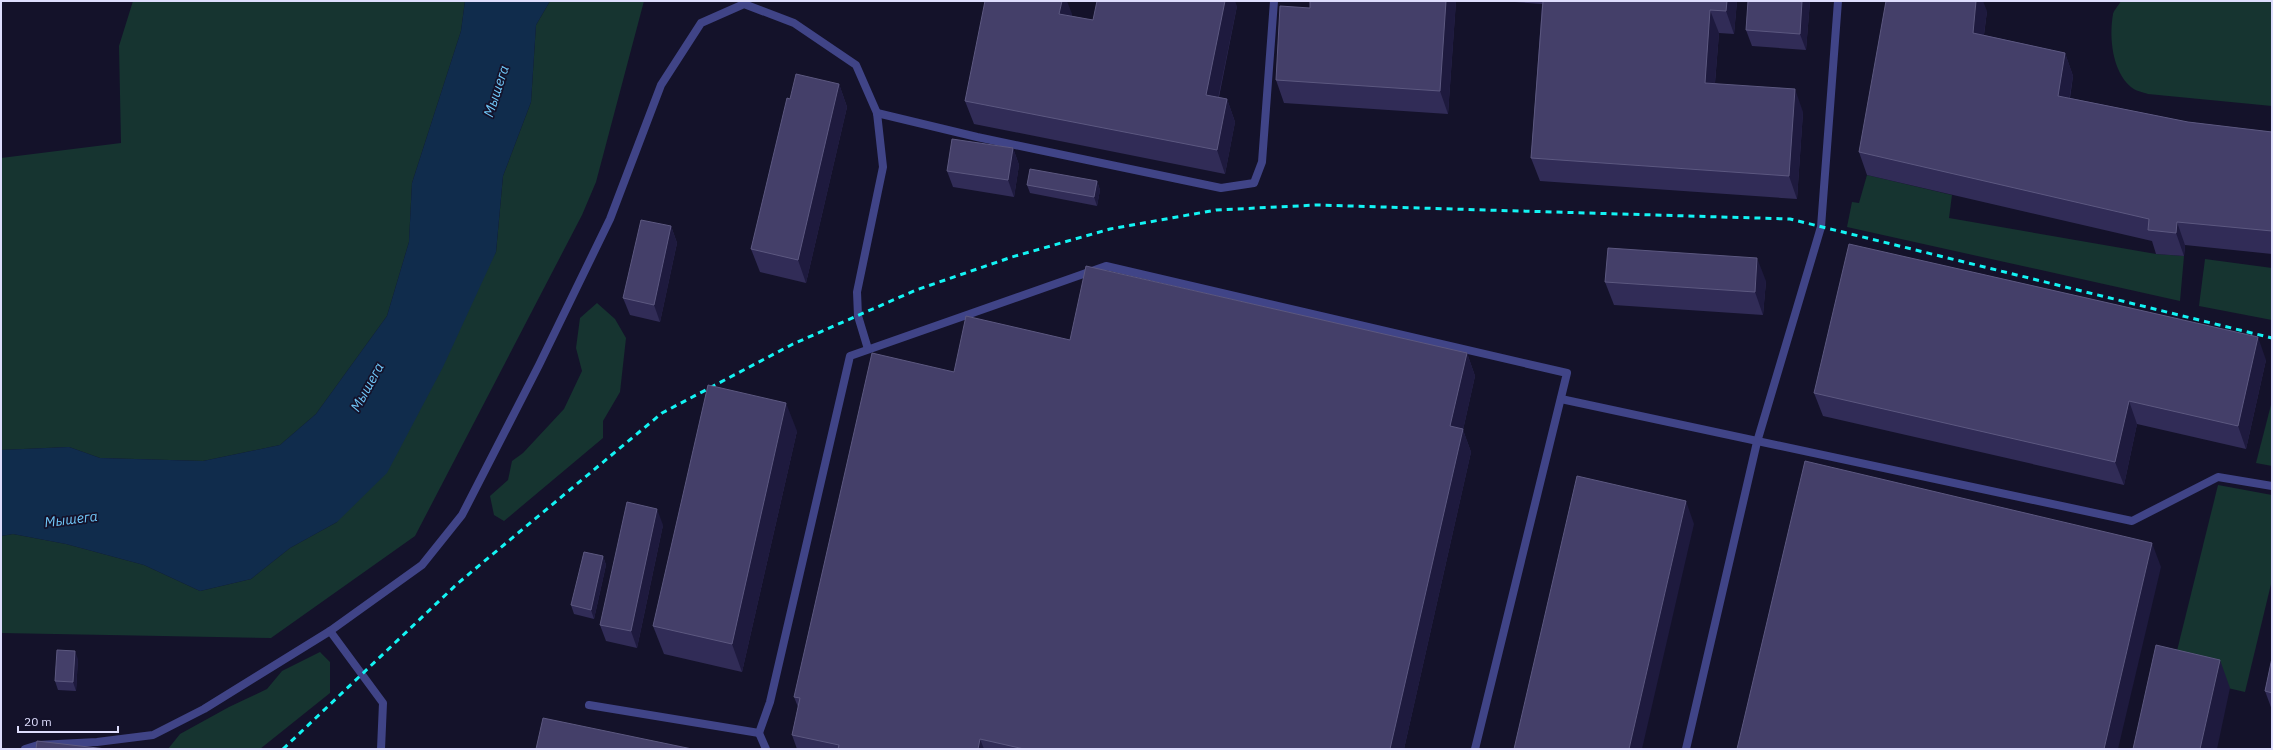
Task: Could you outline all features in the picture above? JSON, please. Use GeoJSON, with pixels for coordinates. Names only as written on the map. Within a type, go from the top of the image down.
{"type":"FeatureCollection","features":[{"type":"Feature","properties":{"kind":"lane"},"geometry":{"type":"LineString","coordinates":[[877,113],[1221,188],[1254,183],[1262,162],[1274,1]]}},
{"type":"Feature","properties":{"kind":"lane"},"geometry":{"type":"LineString","coordinates":[[1686,749],[1757,442],[1821,227],[1838,1]]}},
{"type":"Feature","properties":{"kind":"lane"},"geometry":{"type":"LineString","coordinates":[[25,749],[38,745],[97,742],[153,734],[204,709],[330,631],[422,565],[462,515],[610,219],[661,85],[701,24],[745,2],[794,23],[856,65],[877,113],[883,167],[857,292],[858,316],[868,349]]}},
{"type":"Feature","properties":{"kind":"lane"},"geometry":{"type":"LineString","coordinates":[[766,749],[758,733],[770,702],[850,356],[1106,266],[1567,373],[1475,749]]}},
{"type":"Feature","properties":{"kind":"lane"},"geometry":{"type":"LineString","coordinates":[[1561,399],[1757,442],[2132,520],[2218,477],[2272,486]]}},
{"type":"Feature","properties":{"kind":"lane"},"geometry":{"type":"LineString","coordinates":[[330,631],[383,702],[381,749]]}},
{"type":"Feature","properties":{"kind":"lane"},"geometry":{"type":"LineString","coordinates":[[589,705],[758,733]]}},
{"type":"Feature","properties":{"kind":"green space"},"geometry":{"type":"Polygon","coordinates":[[[133,1],[465,1],[461,31],[412,183],[409,242],[387,316],[316,414],[280,445],[203,461],[100,458],[69,447],[1,450],[1,158],[121,143],[119,46],[133,1]]]}},
{"type":"Feature","properties":{"kind":"green space"},"geometry":{"type":"Polygon","coordinates":[[[550,1],[644,1],[596,182],[582,215],[415,536],[271,638],[1,633],[1,536],[13,534],[66,544],[144,565],[200,591],[251,579],[290,548],[337,522],[496,252],[503,176],[531,102],[536,25],[550,1]]]}},
{"type":"Feature","properties":{"kind":"green space"},"geometry":{"type":"Polygon","coordinates":[[[2121,1],[2272,1],[2272,106],[2148,94],[2133,88],[2120,72],[2113,53],[2111,33],[2113,14],[2121,1]]]}},
{"type":"Feature","properties":{"kind":"green space"},"geometry":{"type":"Polygon","coordinates":[[[1867,175],[1952,195],[1949,218],[2156,254],[2184,256],[2180,301],[1847,227],[1852,202],[1859,203],[1867,175]]]}},
{"type":"Feature","properties":{"kind":"green space"},"geometry":{"type":"Polygon","coordinates":[[[2205,259],[2272,268],[2272,320],[2199,306],[2205,259]]]}},
{"type":"Feature","properties":{"kind":"green space"},"geometry":{"type":"Polygon","coordinates":[[[597,303],[615,319],[626,338],[620,392],[603,421],[603,438],[504,521],[494,515],[490,496],[508,480],[512,461],[523,453],[564,409],[582,371],[576,348],[580,318],[597,303]]]}},
{"type":"Feature","properties":{"kind":"green space"},"geometry":{"type":"Polygon","coordinates":[[[2272,401],[2272,466],[2256,463],[2272,401]]]}},
{"type":"Feature","properties":{"kind":"green space"},"geometry":{"type":"Polygon","coordinates":[[[2218,485],[2272,495],[2272,580],[2245,692],[2171,675],[2218,485]]]}},
{"type":"Feature","properties":{"kind":"green space"},"geometry":{"type":"Polygon","coordinates":[[[320,652],[330,662],[330,693],[260,749],[168,749],[180,734],[229,707],[267,689],[282,671],[320,652]]]}},
{"type":"Feature","properties":{"kind":"water","name":"Мышега"},"geometry":{"type":"Polygon","coordinates":[[[465,1],[550,1],[536,25],[531,102],[503,176],[496,252],[443,367],[387,473],[337,522],[290,548],[251,579],[200,591],[144,565],[66,544],[13,534],[1,536],[1,450],[69,447],[100,458],[203,461],[280,445],[316,414],[387,316],[409,242],[412,183],[461,31],[465,1]]]}},
{"type":"Feature","properties":{"kind":"building"},"geometry":{"type":"Polygon","coordinates":[[[985,1],[1062,1],[1059,14],[1093,20],[1097,1],[1225,1],[1206,95],[1227,99],[1217,150],[965,101],[985,1]]]}},
{"type":"Feature","properties":{"kind":"building"},"geometry":{"type":"Polygon","coordinates":[[[1310,1],[1446,1],[1440,91],[1276,80],[1280,6],[1310,8],[1310,1]]]}},
{"type":"Feature","properties":{"kind":"building"},"geometry":{"type":"Polygon","coordinates":[[[1543,1],[1727,1],[1726,11],[1710,10],[1705,83],[1795,89],[1789,176],[1531,158],[1543,1]]]}},
{"type":"Feature","properties":{"kind":"building"},"geometry":{"type":"Polygon","coordinates":[[[1748,1],[1802,1],[1800,34],[1746,30],[1748,1]]]}},
{"type":"Feature","properties":{"kind":"building"},"geometry":{"type":"Polygon","coordinates":[[[1886,1],[1976,1],[1973,33],[2065,53],[2058,96],[2188,122],[2272,132],[2272,231],[2177,222],[2176,233],[2148,230],[2149,219],[1859,152],[1886,1]]]}},
{"type":"Feature","properties":{"kind":"building"},"geometry":{"type":"Polygon","coordinates":[[[796,74],[839,84],[798,260],[751,249],[787,98],[790,99],[796,74]]]}},
{"type":"Feature","properties":{"kind":"building"},"geometry":{"type":"Polygon","coordinates":[[[952,139],[1013,148],[1008,180],[947,171],[952,139]]]}},
{"type":"Feature","properties":{"kind":"building"},"geometry":{"type":"Polygon","coordinates":[[[1030,169],[1097,181],[1094,197],[1027,185],[1030,169]]]}},
{"type":"Feature","properties":{"kind":"building"},"geometry":{"type":"Polygon","coordinates":[[[641,220],[671,226],[654,305],[623,298],[641,220]]]}},
{"type":"Feature","properties":{"kind":"building"},"geometry":{"type":"Polygon","coordinates":[[[1849,244],[2258,337],[2238,426],[2129,401],[2115,462],[1814,393],[1849,244]]]}},
{"type":"Feature","properties":{"kind":"building"},"geometry":{"type":"Polygon","coordinates":[[[1608,248],[1757,258],[1755,292],[1605,282],[1608,248]]]}},
{"type":"Feature","properties":{"kind":"building"},"geometry":{"type":"Polygon","coordinates":[[[1086,266],[1467,353],[1450,426],[1463,429],[1390,749],[1024,749],[980,739],[978,749],[838,749],[839,745],[792,735],[800,698],[794,697],[872,353],[954,372],[966,316],[1070,340],[1086,266]]]}},
{"type":"Feature","properties":{"kind":"building"},"geometry":{"type":"Polygon","coordinates":[[[708,385],[786,403],[732,644],[653,626],[708,385]]]}},
{"type":"Feature","properties":{"kind":"building"},"geometry":{"type":"Polygon","coordinates":[[[1805,461],[2152,543],[2104,749],[1737,749],[1805,461]]]}},
{"type":"Feature","properties":{"kind":"building"},"geometry":{"type":"Polygon","coordinates":[[[1577,476],[1686,501],[1629,749],[1514,749],[1577,476]]]}},
{"type":"Feature","properties":{"kind":"building"},"geometry":{"type":"Polygon","coordinates":[[[627,502],[657,509],[631,631],[600,625],[627,502]]]}},
{"type":"Feature","properties":{"kind":"building"},"geometry":{"type":"Polygon","coordinates":[[[584,552],[603,556],[591,610],[571,605],[584,552]]]}},
{"type":"Feature","properties":{"kind":"building"},"geometry":{"type":"Polygon","coordinates":[[[2156,645],[2220,660],[2200,749],[2133,749],[2156,645]]]}},
{"type":"Feature","properties":{"kind":"building"},"geometry":{"type":"Polygon","coordinates":[[[57,650],[75,651],[73,682],[55,681],[57,650]]]}},
{"type":"Feature","properties":{"kind":"building"},"geometry":{"type":"Polygon","coordinates":[[[2272,658],[2272,693],[2265,691],[2272,658]]]}},
{"type":"Feature","properties":{"kind":"building"},"geometry":{"type":"Polygon","coordinates":[[[543,718],[692,749],[536,749],[543,718]]]}},
{"type":"Feature","properties":{"kind":"building"},"geometry":{"type":"Polygon","coordinates":[[[37,741],[106,749],[36,749],[37,741]]]}},
{"type":"Feature","properties":{"kind":"railway"},"geometry":{"type":"LineString","coordinates":[[283,749],[457,584],[662,413],[793,344],[916,290],[1012,257],[1110,229],[1216,210],[1317,205],[1790,219],[2272,338]]}}]}
